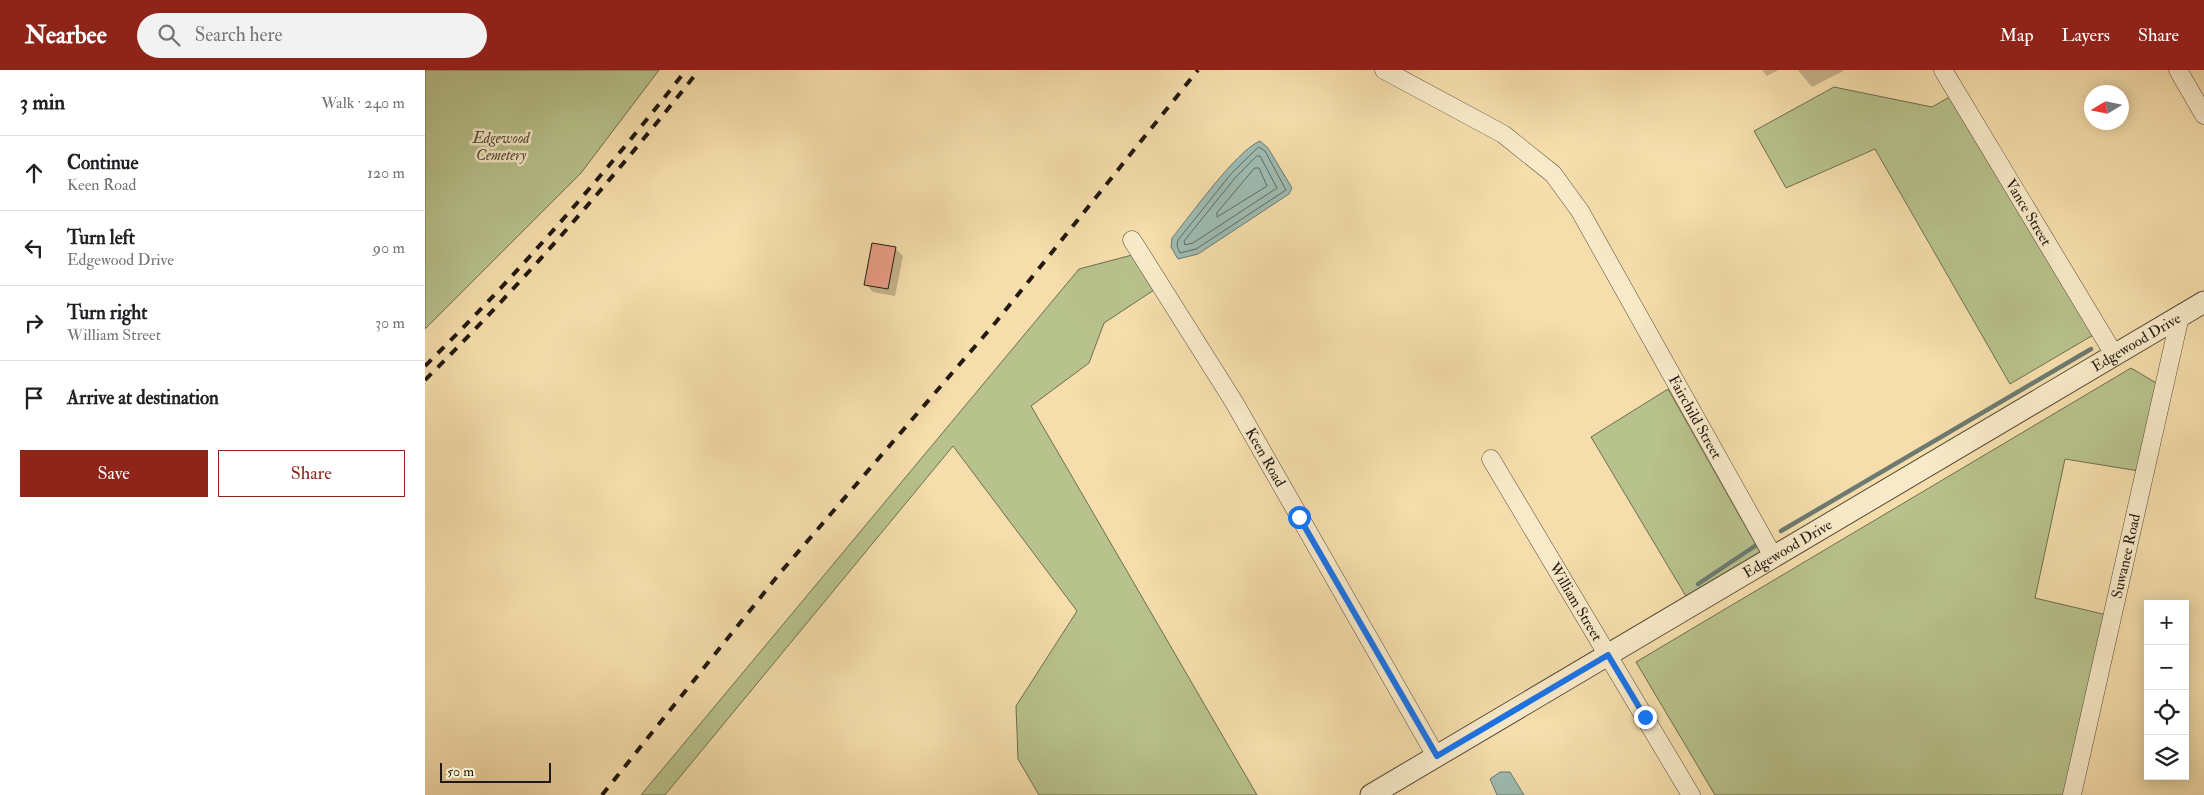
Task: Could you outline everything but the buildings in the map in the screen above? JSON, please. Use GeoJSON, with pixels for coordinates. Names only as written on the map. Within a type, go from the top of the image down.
{"type":"FeatureCollection","features":[{"type":"Feature","properties":{"kind":"street","name":"Fairchild Street"},"geometry":{"type":"LineString","coordinates":[[1384,70],[1503,134],[1553,174],[1580,211],[1773,556]]}},
{"type":"Feature","properties":{"kind":"street","name":"Vance Street"},"geometry":{"type":"LineString","coordinates":[[1943,70],[2115,356]]}},
{"type":"Feature","properties":{"kind":"street"},"geometry":{"type":"LineString","coordinates":[[2178,70],[2204,115]]}},
{"type":"Feature","properties":{"kind":"street","name":"Keen Road"},"geometry":{"type":"LineString","coordinates":[[1132,240],[1234,402],[1437,756]]}},
{"type":"Feature","properties":{"kind":"street","name":"Edgewood Drive"},"geometry":{"type":"LineString","coordinates":[[1371,795],[2204,302]]}},
{"type":"Feature","properties":{"kind":"street","name":"Suwanee Road"},"geometry":{"type":"LineString","coordinates":[[2072,795],[2180,316]]}},
{"type":"Feature","properties":{"kind":"street","name":"William Street"},"geometry":{"type":"LineString","coordinates":[[1491,459],[1691,795]]}},
{"type":"Feature","properties":{"kind":"green space","name":"Edgewood Cemetery"},"geometry":{"type":"Polygon","coordinates":[[[425,70],[659,70],[581,173],[425,329],[425,70]]]}},
{"type":"Feature","properties":{"kind":"green space"},"geometry":{"type":"Polygon","coordinates":[[[1834,87],[1932,107],[1953,95],[2095,334],[2010,384],[1875,149],[1786,188],[1754,131],[1834,87]]]}},
{"type":"Feature","properties":{"kind":"green space"},"geometry":{"type":"Polygon","coordinates":[[[1132,255],[1154,290],[1104,323],[1089,363],[1031,406],[1257,795],[1039,795],[1018,759],[1016,706],[1077,611],[953,446],[665,795],[641,795],[1079,269],[1132,255]]]}},
{"type":"Feature","properties":{"kind":"green space"},"geometry":{"type":"Polygon","coordinates":[[[2131,368],[2158,384],[2139,471],[2065,459],[2035,598],[2107,615],[2066,795],[1715,795],[1636,662],[2131,368]]]}},
{"type":"Feature","properties":{"kind":"green space"},"geometry":{"type":"Polygon","coordinates":[[[1668,389],[1761,554],[1687,598],[1591,437],[1668,389]]]}},
{"type":"Feature","properties":{"kind":"water"},"geometry":{"type":"Polygon","coordinates":[[[1260,141],[1268,148],[1292,188],[1289,194],[1198,254],[1178,259],[1171,247],[1172,238],[1226,170],[1250,147],[1260,141]]]}},
{"type":"Feature","properties":{"kind":"water"},"geometry":{"type":"Polygon","coordinates":[[[1500,772],[1510,772],[1524,795],[1497,795],[1490,779],[1500,772]]]}},
{"type":"Feature","properties":{"kind":"waterway"},"geometry":{"type":"LineString","coordinates":[[1781,531],[2091,349]]}},
{"type":"Feature","properties":{"kind":"waterway"},"geometry":{"type":"LineString","coordinates":[[1698,584],[1758,544]]}},
{"type":"Feature","properties":{"kind":"railway"},"geometry":{"type":"LineString","coordinates":[[425,366],[528,259],[593,185],[686,70]]}},
{"type":"Feature","properties":{"kind":"railway"},"geometry":{"type":"LineString","coordinates":[[425,380],[567,230],[699,70]]}},
{"type":"Feature","properties":{"kind":"railway"},"geometry":{"type":"LineString","coordinates":[[602,795],[780,573],[996,322],[1198,70]]}},
{"type":"Feature","properties":{"kind":"route"},"geometry":{"type":"LineString","coordinates":[[1299,517],[1437,756],[1608,655],[1645,717]]}}]}
